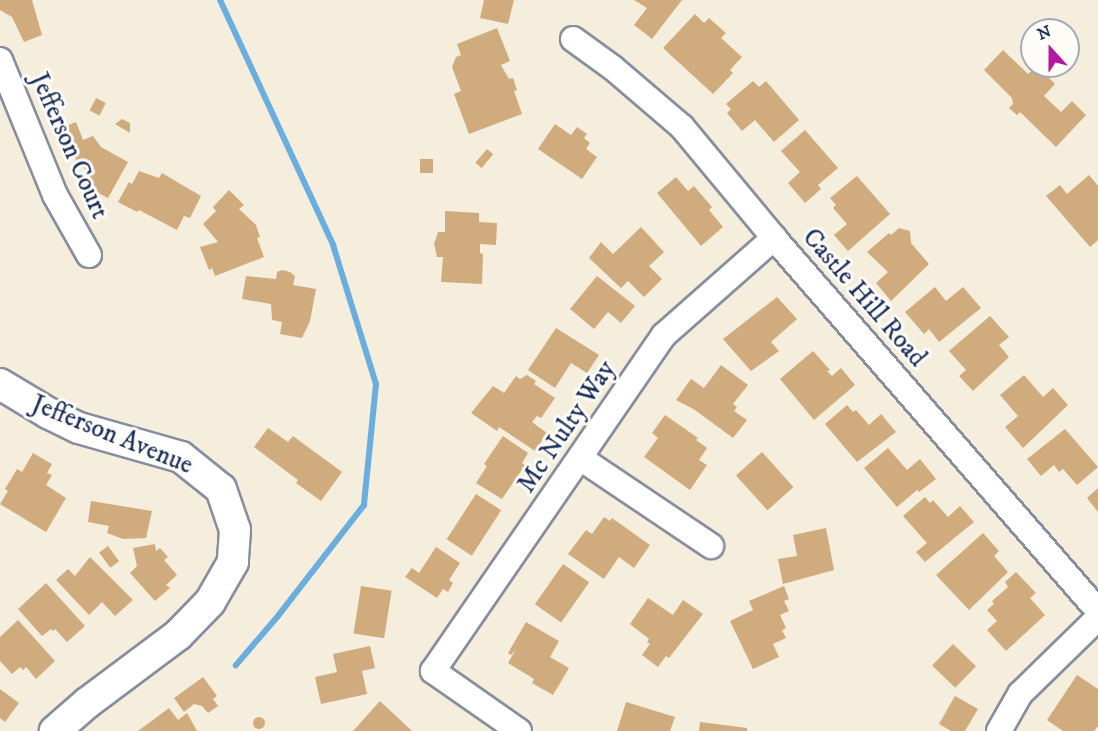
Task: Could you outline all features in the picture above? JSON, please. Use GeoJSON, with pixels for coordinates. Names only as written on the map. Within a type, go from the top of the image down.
{"type":"FeatureCollection","features":[{"type":"Feature","properties":{"kind":"street","name":"Castle Hill Road"},"geometry":{"type":"LineString","coordinates":[[573,39],[613,68],[682,127],[774,238],[1098,611]]}},
{"type":"Feature","properties":{"kind":"street","name":"Jefferson Court"},"geometry":{"type":"LineString","coordinates":[[0,60],[55,195],[89,255]]}},
{"type":"Feature","properties":{"kind":"street","name":"Mc Nulty Way"},"geometry":{"type":"LineString","coordinates":[[519,731],[433,671],[664,335],[774,238]]}},
{"type":"Feature","properties":{"kind":"street","name":"Jefferson Avenue"},"geometry":{"type":"LineString","coordinates":[[0,384],[48,413],[79,428],[181,457],[222,489],[236,530],[232,562],[210,602],[178,635],[87,703],[55,731]]}},
{"type":"Feature","properties":{"kind":"street"},"geometry":{"type":"LineString","coordinates":[[580,458],[711,546]]}},
{"type":"Feature","properties":{"kind":"street"},"geometry":{"type":"LineString","coordinates":[[999,731],[1020,694],[1098,618]]}},
{"type":"Feature","properties":{"kind":"building"},"geometry":{"type":"Polygon","coordinates":[[[0,0],[32,0],[42,35],[24,42],[12,17],[0,10],[0,0]]]}},
{"type":"Feature","properties":{"kind":"building"},"geometry":{"type":"Polygon","coordinates":[[[484,0],[514,0],[508,24],[480,18],[484,0]]]}},
{"type":"Feature","properties":{"kind":"building"},"geometry":{"type":"Polygon","coordinates":[[[634,0],[682,0],[652,39],[634,25],[647,8],[634,0]]]}},
{"type":"Feature","properties":{"kind":"building"},"geometry":{"type":"Polygon","coordinates":[[[695,14],[704,23],[709,18],[726,33],[721,38],[742,57],[730,70],[733,73],[713,94],[663,48],[695,14]]]}},
{"type":"Feature","properties":{"kind":"building"},"geometry":{"type":"Polygon","coordinates":[[[497,28],[510,61],[501,65],[509,79],[513,78],[517,90],[514,91],[522,114],[469,134],[454,94],[461,91],[452,67],[456,57],[461,55],[457,44],[497,28]]]}},
{"type":"Feature","properties":{"kind":"building"},"geometry":{"type":"Polygon","coordinates":[[[1003,50],[1020,66],[1020,78],[1049,78],[1055,84],[1044,96],[1061,112],[1072,101],[1086,115],[1056,147],[1020,112],[1017,115],[1009,108],[1013,104],[1012,98],[984,70],[1003,50]]]}},
{"type":"Feature","properties":{"kind":"building"},"geometry":{"type":"Polygon","coordinates":[[[753,81],[759,87],[766,81],[799,120],[774,142],[755,120],[742,131],[727,113],[731,109],[726,104],[753,81]]]}},
{"type":"Feature","properties":{"kind":"building"},"geometry":{"type":"Polygon","coordinates":[[[96,98],[106,103],[99,115],[90,110],[96,98]]]}},
{"type":"Feature","properties":{"kind":"building"},"geometry":{"type":"Polygon","coordinates":[[[122,119],[130,123],[130,133],[115,124],[122,119]]]}},
{"type":"Feature","properties":{"kind":"building"},"geometry":{"type":"Polygon","coordinates":[[[76,122],[83,140],[93,136],[101,147],[128,162],[108,198],[88,188],[90,185],[82,180],[87,170],[78,165],[71,148],[68,150],[59,129],[76,122]]]}},
{"type":"Feature","properties":{"kind":"building"},"geometry":{"type":"Polygon","coordinates":[[[555,124],[571,135],[577,127],[587,134],[584,138],[590,143],[586,149],[597,157],[582,179],[538,149],[555,124]]]}},
{"type":"Feature","properties":{"kind":"building"},"geometry":{"type":"Polygon","coordinates":[[[805,130],[838,168],[818,185],[821,189],[805,203],[788,183],[800,172],[781,151],[805,130]]]}},
{"type":"Feature","properties":{"kind":"building"},"geometry":{"type":"Polygon","coordinates":[[[487,149],[493,154],[482,168],[475,163],[487,149]]]}},
{"type":"Feature","properties":{"kind":"building"},"geometry":{"type":"Polygon","coordinates":[[[420,159],[433,159],[433,173],[420,173],[420,159]]]}},
{"type":"Feature","properties":{"kind":"building"},"geometry":{"type":"Polygon","coordinates":[[[139,171],[159,178],[162,173],[201,196],[190,218],[184,216],[177,230],[118,202],[129,182],[132,184],[139,171]]]}},
{"type":"Feature","properties":{"kind":"building"},"geometry":{"type":"Polygon","coordinates":[[[1089,175],[1098,186],[1098,240],[1090,247],[1046,196],[1060,185],[1067,194],[1089,175]]]}},
{"type":"Feature","properties":{"kind":"building"},"geometry":{"type":"Polygon","coordinates":[[[857,176],[890,214],[848,251],[834,235],[847,224],[833,208],[836,205],[830,198],[857,176]]]}},
{"type":"Feature","properties":{"kind":"building"},"geometry":{"type":"Polygon","coordinates":[[[676,177],[688,191],[694,186],[712,207],[709,210],[723,227],[701,246],[657,193],[676,177]]]}},
{"type":"Feature","properties":{"kind":"building"},"geometry":{"type":"Polygon","coordinates":[[[229,190],[244,205],[239,209],[256,225],[260,237],[257,238],[264,257],[215,276],[212,268],[209,270],[200,247],[218,242],[203,224],[216,211],[213,207],[229,190]]]}},
{"type":"Feature","properties":{"kind":"building"},"geometry":{"type":"Polygon","coordinates":[[[445,211],[479,213],[479,222],[497,223],[496,245],[480,244],[480,253],[483,254],[482,284],[441,282],[443,257],[437,257],[434,244],[438,232],[445,232],[445,211]]]}},
{"type":"Feature","properties":{"kind":"building"},"geometry":{"type":"Polygon","coordinates":[[[641,227],[664,252],[649,266],[662,279],[644,297],[628,281],[621,288],[589,258],[601,242],[613,254],[641,227]]]}},
{"type":"Feature","properties":{"kind":"building"},"geometry":{"type":"Polygon","coordinates":[[[899,228],[910,231],[911,243],[929,264],[891,301],[876,283],[888,272],[867,252],[889,233],[891,235],[899,228]]]}},
{"type":"Feature","properties":{"kind":"building"},"geometry":{"type":"Polygon","coordinates":[[[282,270],[295,276],[293,285],[316,289],[310,321],[302,338],[280,334],[282,322],[272,320],[271,304],[242,299],[246,276],[276,279],[277,272],[282,270]]]}},
{"type":"Feature","properties":{"kind":"building"},"geometry":{"type":"Polygon","coordinates":[[[597,276],[635,306],[621,323],[608,312],[594,329],[570,309],[597,276]]]}},
{"type":"Feature","properties":{"kind":"building"},"geometry":{"type":"Polygon","coordinates":[[[935,287],[946,301],[963,287],[981,308],[939,342],[929,329],[924,334],[905,312],[935,287]]]}},
{"type":"Feature","properties":{"kind":"building"},"geometry":{"type":"Polygon","coordinates":[[[777,297],[797,319],[771,342],[779,351],[751,371],[723,339],[777,297]]]}},
{"type":"Feature","properties":{"kind":"building"},"geometry":{"type":"Polygon","coordinates":[[[990,316],[1009,337],[999,345],[1009,357],[973,391],[959,376],[966,370],[949,351],[990,316]]]}},
{"type":"Feature","properties":{"kind":"building"},"geometry":{"type":"Polygon","coordinates":[[[556,328],[599,355],[587,373],[571,363],[555,388],[528,370],[556,328]]]}},
{"type":"Feature","properties":{"kind":"building"},"geometry":{"type":"Polygon","coordinates":[[[813,351],[830,370],[827,371],[832,376],[841,368],[855,385],[814,420],[780,379],[813,351]]]}},
{"type":"Feature","properties":{"kind":"building"},"geometry":{"type":"Polygon","coordinates":[[[721,365],[748,385],[733,404],[737,407],[734,411],[747,420],[733,438],[695,410],[676,400],[691,379],[704,388],[721,365]]]}},
{"type":"Feature","properties":{"kind":"building"},"geometry":{"type":"Polygon","coordinates":[[[527,375],[536,381],[534,384],[555,398],[541,418],[537,416],[532,422],[547,433],[535,451],[499,427],[497,431],[471,413],[493,386],[504,393],[516,376],[520,379],[527,375]]]}},
{"type":"Feature","properties":{"kind":"building"},"geometry":{"type":"Polygon","coordinates":[[[1024,375],[1043,397],[1053,388],[1068,405],[1023,448],[1005,427],[1018,416],[1000,395],[1024,375]]]}},
{"type":"Feature","properties":{"kind":"building"},"geometry":{"type":"Polygon","coordinates":[[[847,405],[853,412],[856,410],[869,425],[881,414],[896,432],[857,462],[825,424],[847,405]]]}},
{"type":"Feature","properties":{"kind":"building"},"geometry":{"type":"Polygon","coordinates":[[[665,415],[698,438],[696,440],[707,448],[699,460],[707,465],[690,490],[644,457],[658,438],[652,433],[665,415]]]}},
{"type":"Feature","properties":{"kind":"building"},"geometry":{"type":"Polygon","coordinates":[[[268,428],[288,442],[293,436],[342,472],[321,501],[296,483],[298,480],[254,447],[268,428]]]}},
{"type":"Feature","properties":{"kind":"building"},"geometry":{"type":"Polygon","coordinates":[[[1065,429],[1098,467],[1077,485],[1063,469],[1059,472],[1054,465],[1041,476],[1027,459],[1065,429]]]}},
{"type":"Feature","properties":{"kind":"building"},"geometry":{"type":"Polygon","coordinates":[[[503,436],[528,453],[522,463],[525,465],[502,499],[476,483],[487,466],[484,464],[503,436]]]}},
{"type":"Feature","properties":{"kind":"building"},"geometry":{"type":"Polygon","coordinates":[[[888,448],[907,470],[920,459],[936,479],[919,492],[917,490],[897,507],[864,468],[888,448]]]}},
{"type":"Feature","properties":{"kind":"building"},"geometry":{"type":"Polygon","coordinates":[[[762,452],[793,487],[767,510],[736,475],[762,452]]]}},
{"type":"Feature","properties":{"kind":"building"},"geometry":{"type":"Polygon","coordinates":[[[33,453],[52,464],[47,473],[52,475],[46,485],[66,498],[46,532],[0,504],[8,491],[5,489],[17,469],[22,472],[33,453]]]}},
{"type":"Feature","properties":{"kind":"building"},"geometry":{"type":"Polygon","coordinates":[[[1098,488],[1098,512],[1087,498],[1098,488]]]}},
{"type":"Feature","properties":{"kind":"building"},"geometry":{"type":"Polygon","coordinates":[[[476,494],[501,510],[472,556],[447,539],[476,494]]]}},
{"type":"Feature","properties":{"kind":"building"},"geometry":{"type":"Polygon","coordinates":[[[925,497],[930,503],[933,500],[948,517],[960,506],[974,522],[925,562],[916,552],[927,543],[903,516],[925,497]]]}},
{"type":"Feature","properties":{"kind":"building"},"geometry":{"type":"Polygon","coordinates":[[[91,501],[152,511],[146,538],[123,539],[107,533],[109,526],[88,522],[91,501]]]}},
{"type":"Feature","properties":{"kind":"building"},"geometry":{"type":"Polygon","coordinates":[[[604,517],[610,521],[612,518],[650,545],[634,568],[619,557],[604,579],[568,554],[586,530],[592,534],[604,517]]]}},
{"type":"Feature","properties":{"kind":"building"},"geometry":{"type":"Polygon","coordinates":[[[826,528],[834,570],[783,584],[778,559],[797,556],[793,535],[826,528]]]}},
{"type":"Feature","properties":{"kind":"building"},"geometry":{"type":"Polygon","coordinates":[[[983,533],[999,551],[994,556],[1008,572],[969,610],[936,575],[983,533]]]}},
{"type":"Feature","properties":{"kind":"building"},"geometry":{"type":"Polygon","coordinates":[[[155,544],[156,551],[160,548],[168,557],[164,560],[177,575],[166,585],[170,588],[155,601],[130,573],[137,566],[133,548],[155,544]]]}},
{"type":"Feature","properties":{"kind":"building"},"geometry":{"type":"Polygon","coordinates":[[[108,546],[119,561],[110,568],[99,552],[108,546]]]}},
{"type":"Feature","properties":{"kind":"building"},"geometry":{"type":"Polygon","coordinates":[[[436,547],[460,563],[449,580],[453,583],[448,592],[443,589],[437,598],[405,577],[412,568],[419,573],[436,547]]]}},
{"type":"Feature","properties":{"kind":"building"},"geometry":{"type":"Polygon","coordinates":[[[90,557],[133,600],[115,616],[102,602],[89,615],[56,580],[68,569],[75,576],[90,557]]]}},
{"type":"Feature","properties":{"kind":"building"},"geometry":{"type":"Polygon","coordinates":[[[563,564],[589,582],[561,622],[535,604],[563,564]]]}},
{"type":"Feature","properties":{"kind":"building"},"geometry":{"type":"Polygon","coordinates":[[[1016,572],[1036,593],[1030,598],[1045,615],[1006,651],[987,630],[997,621],[987,610],[994,604],[992,601],[1008,587],[1005,582],[1016,572]]]}},
{"type":"Feature","properties":{"kind":"building"},"geometry":{"type":"Polygon","coordinates":[[[46,583],[85,626],[67,642],[55,629],[53,631],[51,629],[42,636],[18,609],[46,583]]]}},
{"type":"Feature","properties":{"kind":"building"},"geometry":{"type":"Polygon","coordinates":[[[361,586],[392,591],[384,638],[353,633],[361,586]]]}},
{"type":"Feature","properties":{"kind":"building"},"geometry":{"type":"Polygon","coordinates":[[[784,586],[789,599],[784,601],[789,611],[780,615],[786,628],[782,630],[786,638],[773,644],[779,657],[753,669],[730,621],[753,610],[749,601],[784,586]]]}},
{"type":"Feature","properties":{"kind":"building"},"geometry":{"type":"Polygon","coordinates":[[[648,598],[673,615],[683,600],[703,614],[669,658],[666,656],[658,667],[642,655],[650,644],[647,642],[649,639],[630,624],[648,598]]]}},
{"type":"Feature","properties":{"kind":"building"},"geometry":{"type":"Polygon","coordinates":[[[18,620],[55,661],[36,679],[26,667],[23,670],[20,667],[12,674],[0,661],[0,637],[18,620]]]}},
{"type":"Feature","properties":{"kind":"building"},"geometry":{"type":"Polygon","coordinates":[[[526,622],[559,641],[550,657],[569,668],[553,695],[532,683],[534,679],[508,663],[516,649],[511,655],[508,653],[526,622]]]}},
{"type":"Feature","properties":{"kind":"building"},"geometry":{"type":"Polygon","coordinates":[[[953,644],[976,666],[955,688],[932,666],[953,644]]]}},
{"type":"Feature","properties":{"kind":"building"},"geometry":{"type":"Polygon","coordinates":[[[370,646],[375,668],[362,671],[367,694],[321,704],[315,677],[337,672],[333,654],[370,646]]]}},
{"type":"Feature","properties":{"kind":"building"},"geometry":{"type":"Polygon","coordinates":[[[1077,675],[1098,689],[1098,726],[1094,731],[1063,731],[1047,720],[1077,675]]]}},
{"type":"Feature","properties":{"kind":"building"},"geometry":{"type":"Polygon","coordinates":[[[203,677],[217,696],[213,699],[218,706],[208,713],[202,706],[194,704],[184,712],[174,698],[203,677]]]}},
{"type":"Feature","properties":{"kind":"building"},"geometry":{"type":"Polygon","coordinates":[[[0,689],[19,703],[5,722],[0,718],[0,689]]]}},
{"type":"Feature","properties":{"kind":"building"},"geometry":{"type":"Polygon","coordinates":[[[955,696],[978,709],[965,731],[951,731],[939,724],[955,696]]]}},
{"type":"Feature","properties":{"kind":"building"},"geometry":{"type":"Polygon","coordinates":[[[380,701],[412,731],[353,731],[380,701]]]}},
{"type":"Feature","properties":{"kind":"building"},"geometry":{"type":"Polygon","coordinates":[[[626,702],[675,717],[670,731],[617,731],[626,702]]]}},
{"type":"Feature","properties":{"kind":"building"},"geometry":{"type":"Polygon","coordinates":[[[169,708],[178,720],[187,713],[197,731],[138,731],[169,708]]]}},
{"type":"Feature","properties":{"kind":"building"},"geometry":{"type":"Polygon","coordinates":[[[261,717],[265,723],[261,729],[257,729],[253,721],[261,717]]]}},
{"type":"Feature","properties":{"kind":"building"},"geometry":{"type":"Polygon","coordinates":[[[700,722],[747,728],[747,731],[699,731],[700,722]]]}},
{"type":"Feature","properties":{"kind":"waterway"},"geometry":{"type":"LineString","coordinates":[[220,0],[333,245],[376,384],[364,505],[278,616],[236,665]]}}]}
